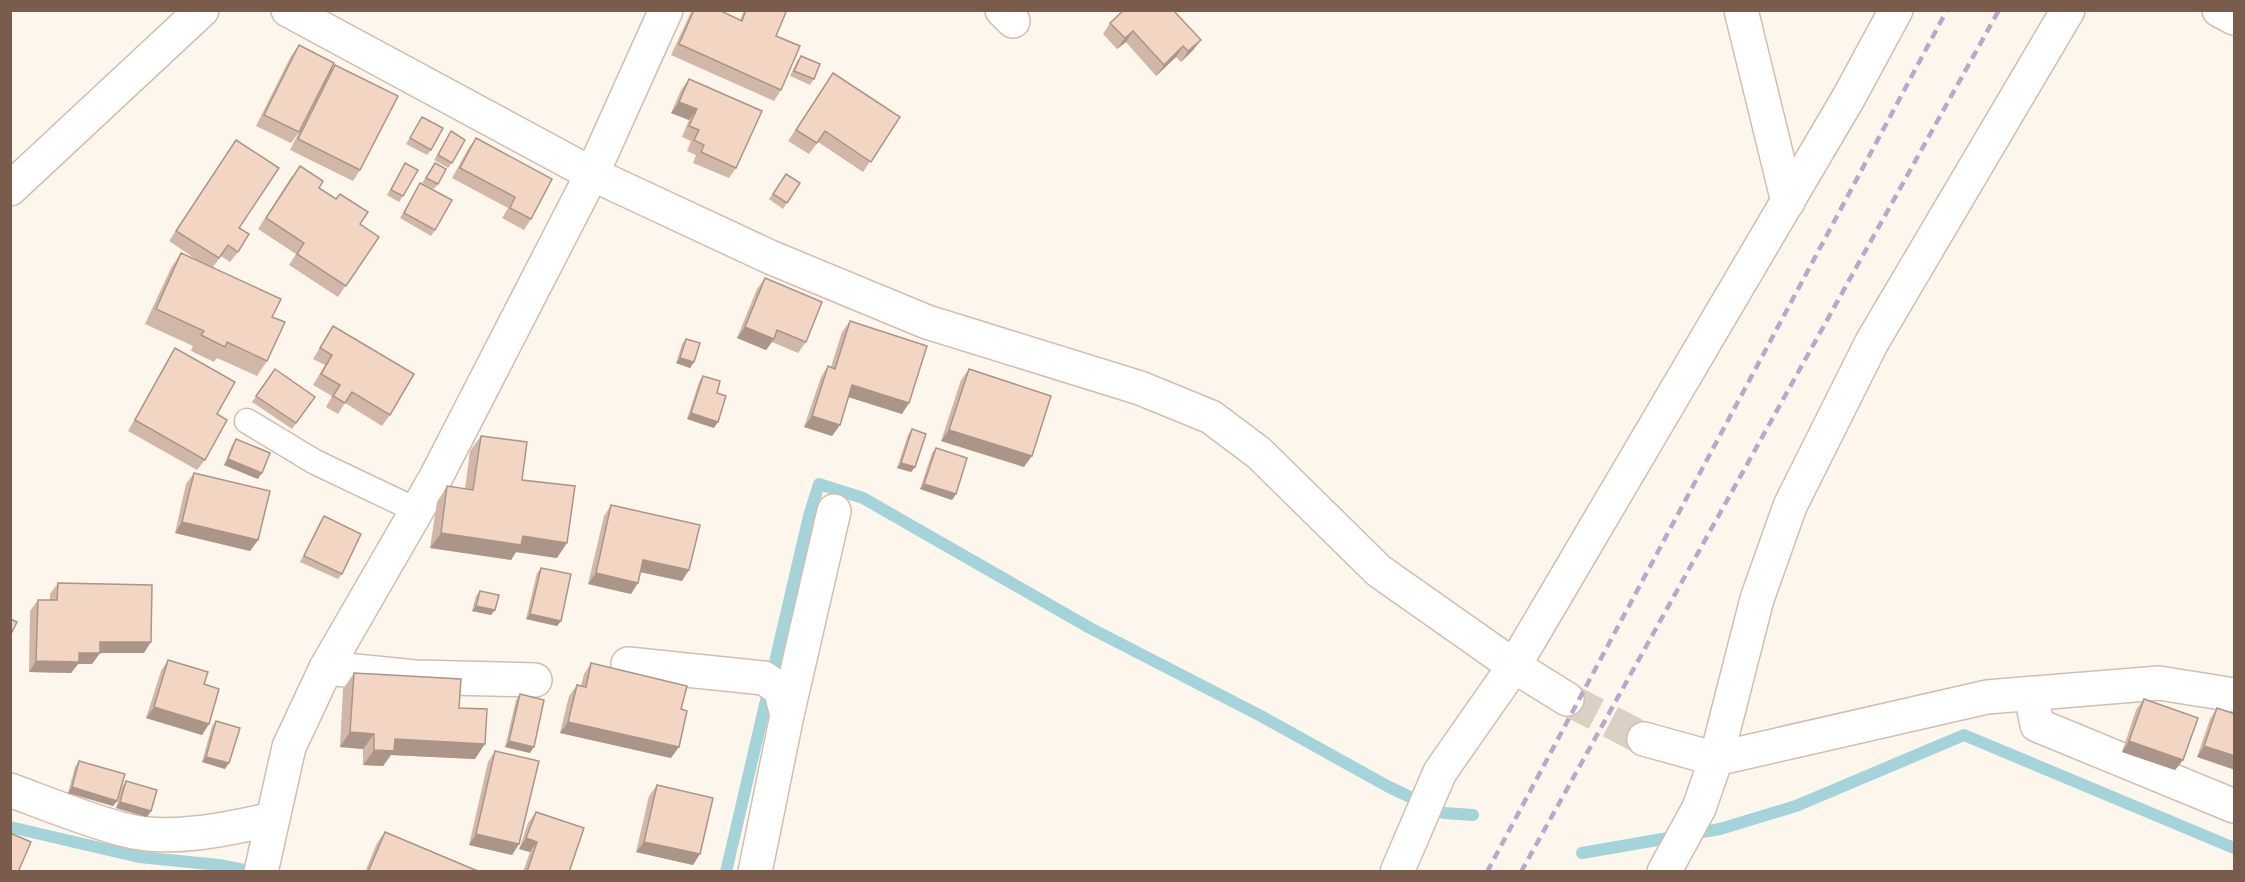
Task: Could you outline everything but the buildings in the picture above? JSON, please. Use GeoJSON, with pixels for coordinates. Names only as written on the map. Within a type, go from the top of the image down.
{"type":"FeatureCollection","features":[{"type":"Feature","properties":{"kind":"street"},"geometry":{"type":"LineString","coordinates":[[10,189],[202,10]]}},
{"type":"Feature","properties":{"kind":"street"},"geometry":{"type":"LineString","coordinates":[[288,10],[592,174],[770,257],[927,322],[1140,388],[1211,417],[1259,453],[1379,571],[1514,666],[1567,699]]}},
{"type":"Feature","properties":{"kind":"street"},"geometry":{"type":"LineString","coordinates":[[262,866],[289,747],[326,668],[418,511],[592,174],[666,10]]}},
{"type":"Feature","properties":{"kind":"street"},"geometry":{"type":"LineString","coordinates":[[1741,10],[1788,201]]}},
{"type":"Feature","properties":{"kind":"street"},"geometry":{"type":"LineString","coordinates":[[1402,860],[1440,772],[1514,666],[1788,201],[1896,10]]}},
{"type":"Feature","properties":{"kind":"street"},"geometry":{"type":"LineString","coordinates":[[1667,866],[1699,808],[1716,759],[1757,599],[1790,506],[1872,342],[2068,10]]}},
{"type":"Feature","properties":{"kind":"street"},"geometry":{"type":"LineString","coordinates":[[2219,10],[2235,18]]}},
{"type":"Feature","properties":{"kind":"street"},"geometry":{"type":"LineString","coordinates":[[755,872],[787,715],[834,511]]}},
{"type":"Feature","properties":{"kind":"street"},"geometry":{"type":"LineString","coordinates":[[628,664],[764,678],[780,689],[787,715]]}},
{"type":"Feature","properties":{"kind":"street"},"geometry":{"type":"LineString","coordinates":[[326,668],[415,677],[535,680]]}},
{"type":"Feature","properties":{"kind":"street"},"geometry":{"type":"LineString","coordinates":[[1644,739],[1716,759],[1987,697],[2158,683],[2235,695]]}},
{"type":"Feature","properties":{"kind":"street"},"geometry":{"type":"LineString","coordinates":[[2031,694],[2037,725],[2235,806]]}},
{"type":"Feature","properties":{"kind":"street"},"geometry":{"type":"LineString","coordinates":[[10,790],[126,831],[152,834],[217,831],[272,819]]}},
{"type":"Feature","properties":{"kind":"lane"},"geometry":{"type":"LineString","coordinates":[[247,421],[315,462],[418,511]]}},
{"type":"Feature","properties":{"kind":"waterway"},"geometry":{"type":"LineString","coordinates":[[726,872],[809,516],[819,484],[863,498],[1090,628],[1261,716],[1389,787],[1444,813],[1473,815]]}},
{"type":"Feature","properties":{"kind":"waterway"},"geometry":{"type":"LineString","coordinates":[[1582,853],[1720,829],[1796,806],[1964,735],[2234,848]]}},
{"type":"Feature","properties":{"kind":"waterway"},"geometry":{"type":"LineString","coordinates":[[10,827],[139,857],[219,865],[254,872]]}},
{"type":"Feature","properties":{"kind":"tunnel"},"geometry":{"type":"LineString","coordinates":[[1567,699],[1644,739]]}},
{"type":"Feature","properties":{"kind":"railway"},"geometry":{"type":"LineString","coordinates":[[1487,872],[1947,10]]}},
{"type":"Feature","properties":{"kind":"railway"},"geometry":{"type":"LineString","coordinates":[[1521,872],[1999,10]]}}]}
